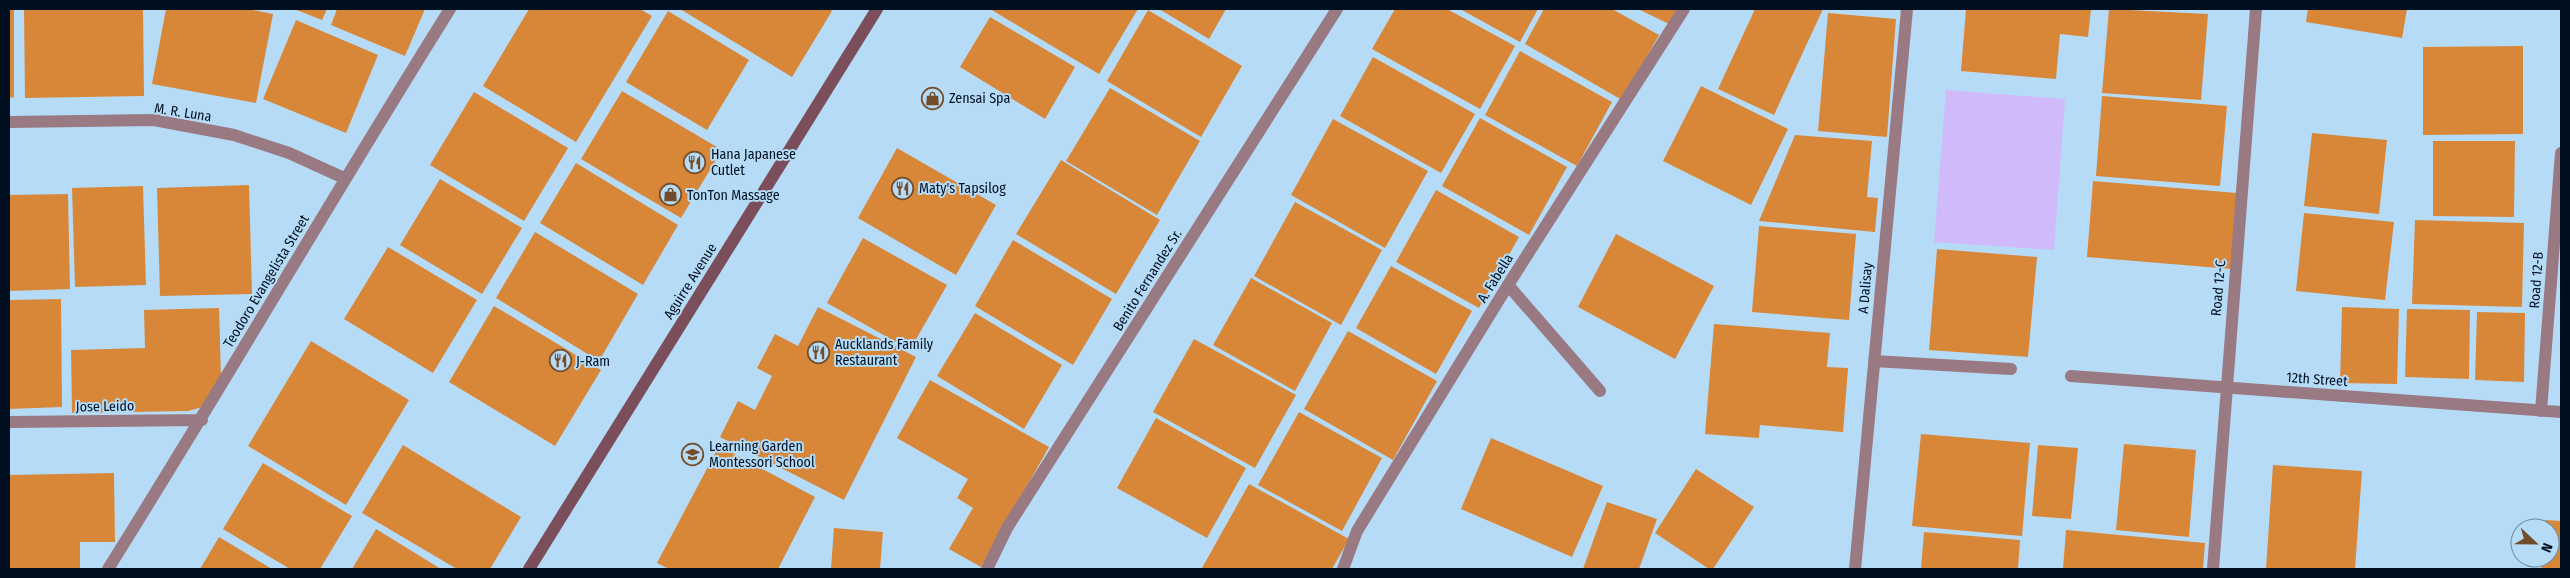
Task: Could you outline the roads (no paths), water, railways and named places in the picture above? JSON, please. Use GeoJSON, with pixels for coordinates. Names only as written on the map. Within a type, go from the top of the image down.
{"type":"FeatureCollection","features":[{"type":"Feature","properties":{"kind":"street","name":"Teodoro Evangelista Street"},"geometry":{"type":"LineString","coordinates":[[108,569],[202,420],[344,178],[450,9]]}},
{"type":"Feature","properties":{"kind":"street","name":"Aguirre Avenue"},"geometry":{"type":"LineString","coordinates":[[529,569],[877,9]]}},
{"type":"Feature","properties":{"kind":"street","name":"Benito Fernandez Sr."},"geometry":{"type":"LineString","coordinates":[[987,569],[1007,528],[1337,9]]}},
{"type":"Feature","properties":{"kind":"street","name":"A. Fabella"},"geometry":{"type":"LineString","coordinates":[[1343,569],[1357,531],[1508,285],[1684,9]]}},
{"type":"Feature","properties":{"kind":"street","name":"A Dalisay"},"geometry":{"type":"LineString","coordinates":[[1855,569],[1906,9]]}},
{"type":"Feature","properties":{"kind":"street","name":"Road 12-C"},"geometry":{"type":"LineString","coordinates":[[2213,569],[2225,388],[2256,9]]}},
{"type":"Feature","properties":{"kind":"street","name":"M. R. Luna"},"geometry":{"type":"LineString","coordinates":[[9,122],[154,120],[234,136],[289,153],[344,178]]}},
{"type":"Feature","properties":{"kind":"street","name":"Road 12-B"},"geometry":{"type":"LineString","coordinates":[[2541,411],[2561,152]]}},
{"type":"Feature","properties":{"kind":"street"},"geometry":{"type":"LineString","coordinates":[[1508,285],[1600,391]]}},
{"type":"Feature","properties":{"kind":"street"},"geometry":{"type":"LineString","coordinates":[[1874,361],[2011,369]]}},
{"type":"Feature","properties":{"kind":"street","name":"12th Street"},"geometry":{"type":"LineString","coordinates":[[2071,376],[2561,412]]}},
{"type":"Feature","properties":{"kind":"street","name":"Jose Leido"},"geometry":{"type":"LineString","coordinates":[[9,422],[202,420]]}},
{"type":"Feature","properties":{"kind":"place","name":"Zensai Spa"},"geometry":{"type":"Point","coordinates":[933,98]}},
{"type":"Feature","properties":{"kind":"place","name":"Hana Japanese Cutlet"},"geometry":{"type":"Point","coordinates":[695,162]}},
{"type":"Feature","properties":{"kind":"place","name":"Maty's Tapsilog"},"geometry":{"type":"Point","coordinates":[903,188]}},
{"type":"Feature","properties":{"kind":"place","name":"TonTon Massage"},"geometry":{"type":"Point","coordinates":[671,195]}},
{"type":"Feature","properties":{"kind":"place","name":"Aucklands Family Restaurant"},"geometry":{"type":"Point","coordinates":[819,352]}},
{"type":"Feature","properties":{"kind":"place","name":"J-Ram"},"geometry":{"type":"Point","coordinates":[560,361]}},
{"type":"Feature","properties":{"kind":"place","name":"Learning Garden Montessori School"},"geometry":{"type":"Point","coordinates":[693,454]}}]}
